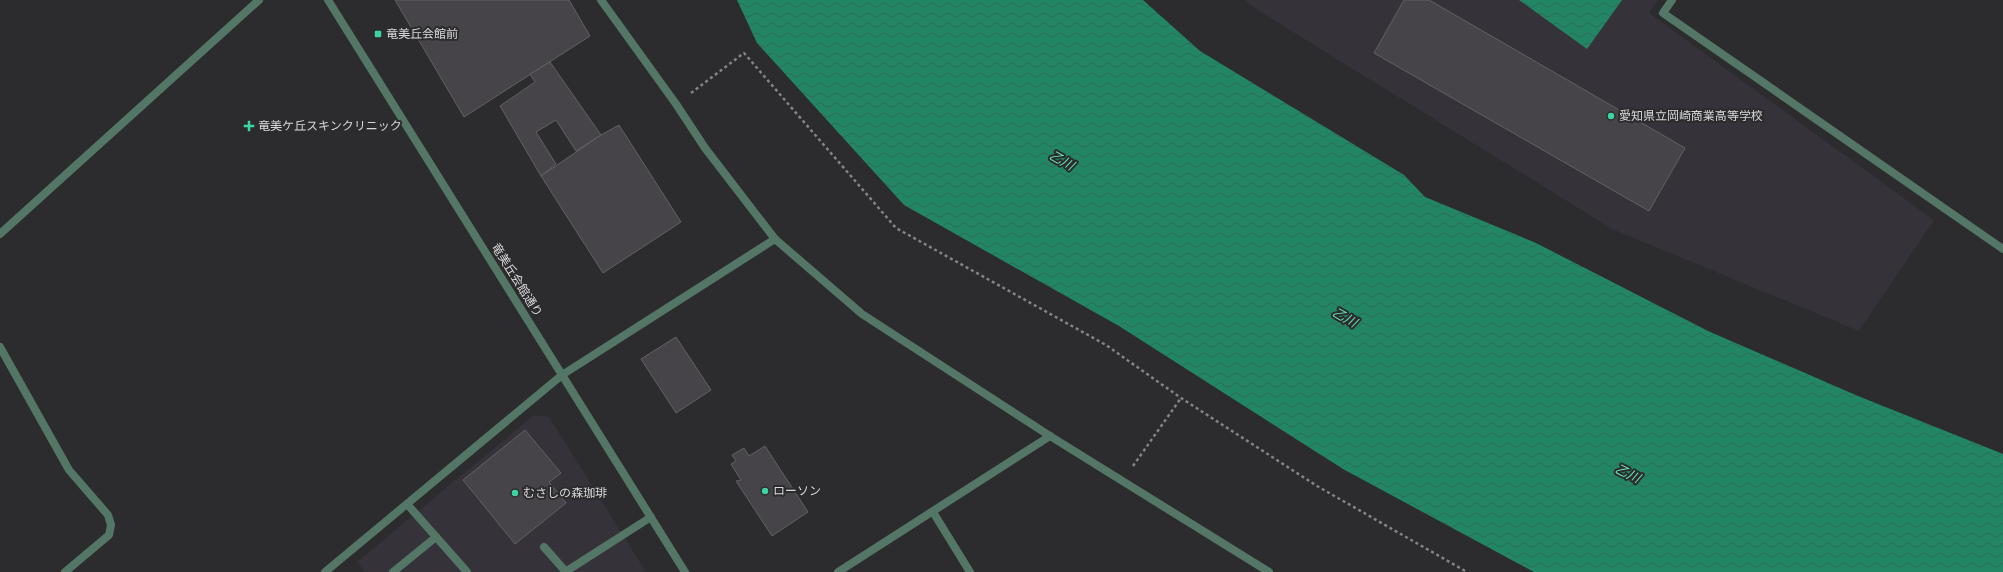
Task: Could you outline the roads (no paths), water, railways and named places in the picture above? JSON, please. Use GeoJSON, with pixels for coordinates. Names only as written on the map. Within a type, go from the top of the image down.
{"type":"FeatureCollection","features":[{"type":"Feature","properties":{"kind":"street"},"geometry":{"type":"LineString","coordinates":[[0,234],[259,0]]}},
{"type":"Feature","properties":{"kind":"street","name":"竜美丘会館通り"},"geometry":{"type":"LineString","coordinates":[[328,0],[685,572]]}},
{"type":"Feature","properties":{"kind":"street"},"geometry":{"type":"LineString","coordinates":[[602,0],[676,104],[704,148],[775,239],[862,314],[1050,436],[1269,572]]}},
{"type":"Feature","properties":{"kind":"street"},"geometry":{"type":"LineString","coordinates":[[1672,0],[1663,13],[2003,249]]}},
{"type":"Feature","properties":{"kind":"street"},"geometry":{"type":"LineString","coordinates":[[325,572],[562,375],[775,239]]}},
{"type":"Feature","properties":{"kind":"street"},"geometry":{"type":"LineString","coordinates":[[0,348],[69,470],[108,515],[111,525],[109,535],[65,572]]}},
{"type":"Feature","properties":{"kind":"street"},"geometry":{"type":"LineString","coordinates":[[838,572],[1050,436]]}},
{"type":"Feature","properties":{"kind":"street"},"geometry":{"type":"LineString","coordinates":[[407,504],[467,572]]}},
{"type":"Feature","properties":{"kind":"street"},"geometry":{"type":"LineString","coordinates":[[933,512],[970,572]]}},
{"type":"Feature","properties":{"kind":"street"},"geometry":{"type":"LineString","coordinates":[[544,547],[565,572],[651,517]]}},
{"type":"Feature","properties":{"kind":"street"},"geometry":{"type":"LineString","coordinates":[[393,572],[436,537]]}},
{"type":"Feature","properties":{"kind":"water","name":"乙川"},"geometry":{"type":"Polygon","coordinates":[[[737,0],[1143,0],[1200,51],[1404,175],[1425,197],[1536,243],[1708,331],[1858,396],[2003,454],[2003,572],[1534,572],[1343,469],[1119,326],[904,205],[757,43],[737,0]]]}},
{"type":"Feature","properties":{"kind":"water"},"geometry":{"type":"Polygon","coordinates":[[[1519,0],[1622,0],[1587,49],[1519,0]]]}},
{"type":"Feature","properties":{"kind":"place","name":"竜美丘会館前"},"geometry":{"type":"Point","coordinates":[378,34]}},
{"type":"Feature","properties":{"kind":"place","name":"愛知県立岡崎商業高等学校"},"geometry":{"type":"Point","coordinates":[1611,116]}},
{"type":"Feature","properties":{"kind":"place","name":"竜美ケ丘スキンクリニック"},"geometry":{"type":"Point","coordinates":[249,126]}},
{"type":"Feature","properties":{"kind":"place","name":"ローソン"},"geometry":{"type":"Point","coordinates":[765,491]}},
{"type":"Feature","properties":{"kind":"place","name":"むさしの森珈琲"},"geometry":{"type":"Point","coordinates":[515,493]}}]}
